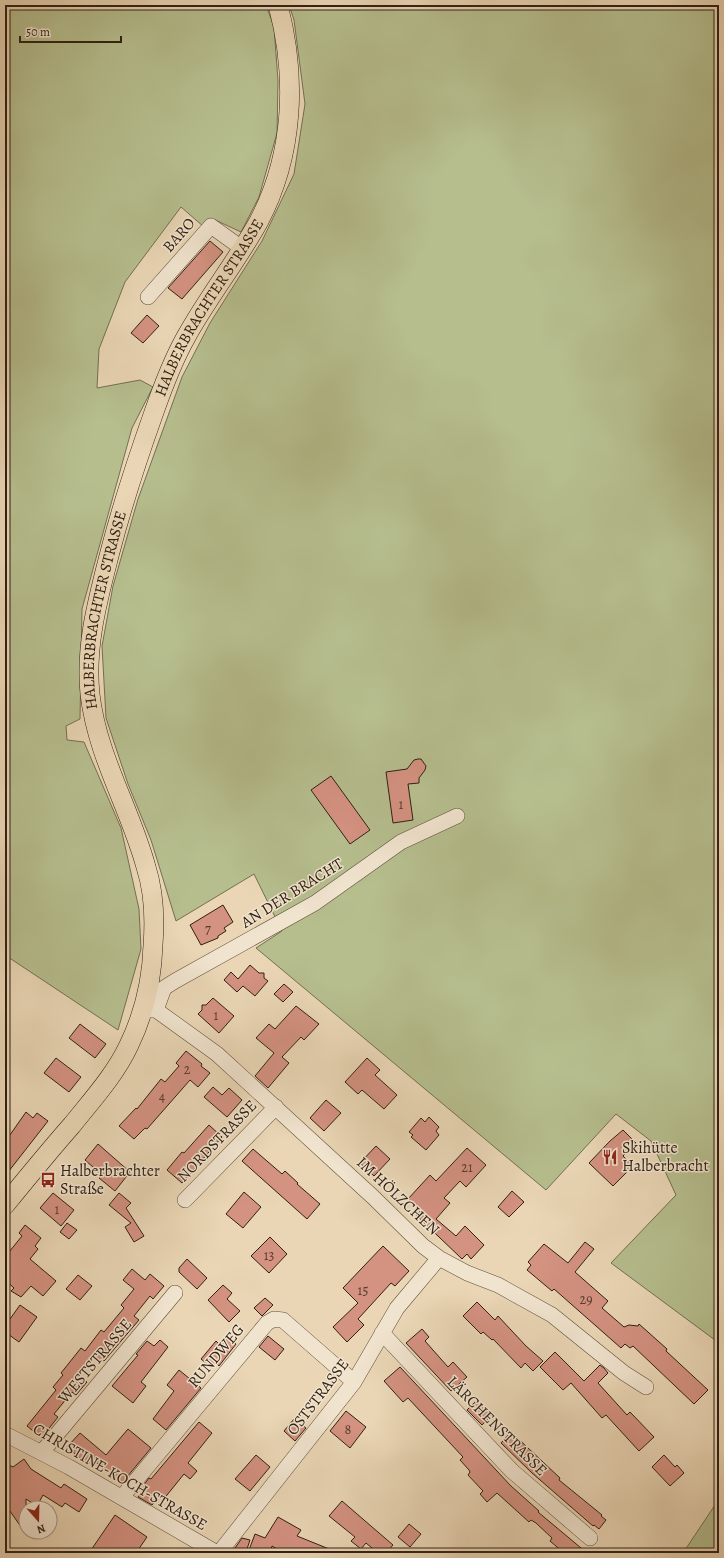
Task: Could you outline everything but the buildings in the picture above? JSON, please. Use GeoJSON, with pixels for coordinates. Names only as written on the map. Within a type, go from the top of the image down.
{"type":"FeatureCollection","features":[{"type":"Feature","properties":{"kind":"main road","name":"HALBERBRACHTER STRASSE"},"geometry":{"type":"LineString","coordinates":[[5,1205],[108,1081],[149,1010],[154,930],[151,888],[140,848],[104,756],[97,730],[90,690],[90,643],[98,597],[123,504],[153,413],[168,374],[186,338],[243,249],[260,218],[274,185],[283,153],[289,116],[290,86],[289,57],[278,5]]}},
{"type":"Feature","properties":{"kind":"street","name":"BARO"},"geometry":{"type":"LineString","coordinates":[[148,297],[211,226],[243,249]]}},
{"type":"Feature","properties":{"kind":"street","name":"AN DER BRACHT"},"geometry":{"type":"LineString","coordinates":[[149,1010],[164,988],[175,981],[315,903],[401,842],[457,816]]}},
{"type":"Feature","properties":{"kind":"street","name":"IM HÖLZCHEN"},"geometry":{"type":"LineString","coordinates":[[149,1010],[218,1054],[423,1246],[439,1258],[468,1273],[498,1285],[552,1315],[624,1373],[646,1388]]}},
{"type":"Feature","properties":{"kind":"street","name":"NORDSTRASSE"},"geometry":{"type":"LineString","coordinates":[[185,1200],[276,1107]]}},
{"type":"Feature","properties":{"kind":"street","name":"OSTSTRASSE"},"geometry":{"type":"LineString","coordinates":[[218,1553],[354,1382],[397,1308],[439,1258]]}},
{"type":"Feature","properties":{"kind":"street","name":"WESTSTRASSE"},"geometry":{"type":"LineString","coordinates":[[42,1452],[175,1293]]}},
{"type":"Feature","properties":{"kind":"street","name":"RUNDWEG"},"geometry":{"type":"LineString","coordinates":[[122,1497],[267,1323],[274,1319],[283,1320],[354,1382]]}},
{"type":"Feature","properties":{"kind":"street","name":"LÄRCHENSTRASSE"},"geometry":{"type":"LineString","coordinates":[[382,1333],[512,1471],[590,1538]]}},
{"type":"Feature","properties":{"kind":"street","name":"CHRISTINE-KOCH-STRASSE"},"geometry":{"type":"LineString","coordinates":[[5,1434],[42,1452],[218,1553]]}},
{"type":"Feature","properties":{"kind":"green space"},"geometry":{"type":"Polygon","coordinates":[[[5,5],[266,5],[274,27],[278,81],[277,133],[259,197],[241,232],[211,218],[204,227],[181,207],[125,282],[99,349],[97,388],[140,380],[153,387],[132,428],[82,609],[80,719],[66,726],[67,740],[84,742],[121,828],[139,909],[141,949],[118,1030],[5,955],[5,5]]]}},
{"type":"Feature","properties":{"kind":"green space"},"geometry":{"type":"Polygon","coordinates":[[[289,5],[719,5],[719,1343],[611,1263],[676,1195],[651,1141],[616,1114],[546,1190],[256,948],[282,931],[254,874],[176,921],[151,840],[128,784],[106,718],[102,646],[113,586],[138,499],[182,377],[210,323],[262,241],[294,174],[305,104],[294,20],[289,5]]]}},
{"type":"Feature","properties":{"kind":"green space"},"geometry":{"type":"Polygon","coordinates":[[[719,1499],[719,1553],[683,1553],[719,1499]]]}},
{"type":"Feature","properties":{"kind":"place","name":"Skihütte Halberbracht"},"geometry":{"type":"Point","coordinates":[610,1157]}},
{"type":"Feature","properties":{"kind":"place","name":"Halberbrachter Straße"},"geometry":{"type":"Point","coordinates":[48,1180]}}]}
